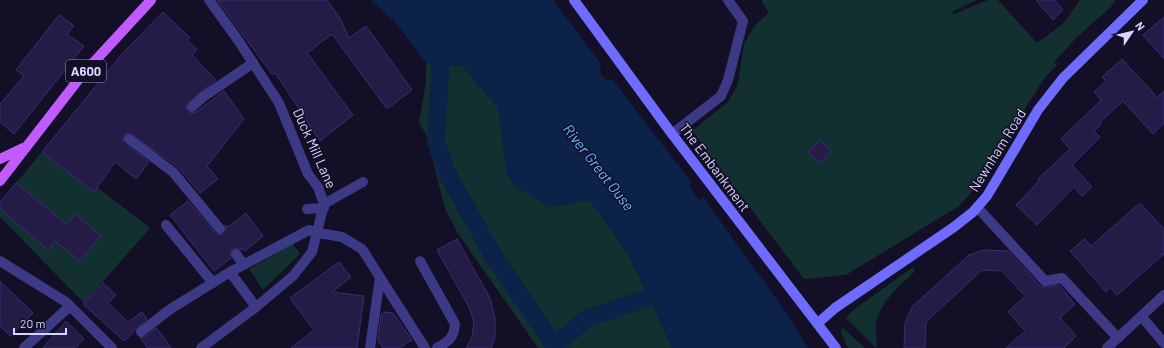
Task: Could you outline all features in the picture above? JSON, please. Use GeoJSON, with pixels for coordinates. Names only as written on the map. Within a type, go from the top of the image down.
{"type":"FeatureCollection","features":[{"type":"Feature","properties":{"kind":"main road","name":"A600"},"geometry":{"type":"LineString","coordinates":[[0,181],[82,75],[151,0]]}},
{"type":"Feature","properties":{"kind":"main road","name":"A600"},"geometry":{"type":"LineString","coordinates":[[2,159],[27,146]]}},
{"type":"Feature","properties":{"kind":"street","name":"Duck Mill Lane"},"geometry":{"type":"LineString","coordinates":[[201,348],[256,307],[293,276],[312,252],[324,206],[318,187],[308,174],[279,103],[209,0]]}},
{"type":"Feature","properties":{"kind":"street","name":"The Embankment"},"geometry":{"type":"LineString","coordinates":[[574,0],[672,134],[836,348]]}},
{"type":"Feature","properties":{"kind":"street"},"geometry":{"type":"LineString","coordinates":[[672,134],[722,96],[728,80],[743,21],[728,0]]}},
{"type":"Feature","properties":{"kind":"street","name":"Newnham Road"},"geometry":{"type":"LineString","coordinates":[[818,323],[841,304],[954,227],[977,207],[998,178],[1038,110],[1059,83],[1143,0]]}},
{"type":"Feature","properties":{"kind":"street"},"geometry":{"type":"LineString","coordinates":[[192,107],[202,97],[253,63]]}},
{"type":"Feature","properties":{"kind":"street"},"geometry":{"type":"LineString","coordinates":[[129,139],[173,172],[220,229]]}},
{"type":"Feature","properties":{"kind":"street"},"geometry":{"type":"LineString","coordinates":[[307,209],[324,206],[363,182]]}},
{"type":"Feature","properties":{"kind":"street"},"geometry":{"type":"LineString","coordinates":[[977,207],[1045,281],[1062,278],[1118,338]]}},
{"type":"Feature","properties":{"kind":"street"},"geometry":{"type":"LineString","coordinates":[[166,225],[213,283]]}},
{"type":"Feature","properties":{"kind":"street"},"geometry":{"type":"LineString","coordinates":[[140,332],[169,310],[230,272],[309,230],[342,237],[362,249],[425,348]]}},
{"type":"Feature","properties":{"kind":"street"},"geometry":{"type":"LineString","coordinates":[[236,254],[244,265]]}},
{"type":"Feature","properties":{"kind":"street"},"geometry":{"type":"LineString","coordinates":[[0,261],[70,306],[112,348]]}},
{"type":"Feature","properties":{"kind":"street"},"geometry":{"type":"LineString","coordinates":[[420,261],[455,324],[454,333],[450,340],[437,348]]}},
{"type":"Feature","properties":{"kind":"street"},"geometry":{"type":"LineString","coordinates":[[230,272],[256,307]]}},
{"type":"Feature","properties":{"kind":"street"},"geometry":{"type":"LineString","coordinates":[[370,348],[380,277]]}},
{"type":"Feature","properties":{"kind":"street"},"geometry":{"type":"LineString","coordinates":[[1107,348],[1164,295]]}},
{"type":"Feature","properties":{"kind":"street"},"geometry":{"type":"LineString","coordinates":[[24,348],[70,306]]}},
{"type":"Feature","properties":{"kind":"street"},"geometry":{"type":"LineString","coordinates":[[1141,316],[1164,343]]}},
{"type":"Feature","properties":{"kind":"green space"},"geometry":{"type":"Polygon","coordinates":[[[761,0],[977,0],[952,12],[954,14],[988,0],[998,0],[1037,43],[1064,23],[1080,0],[1116,0],[1111,7],[1077,37],[1054,62],[1057,65],[1046,76],[970,194],[959,206],[846,275],[804,279],[692,131],[728,102],[738,84],[744,44],[755,25],[769,13],[761,0]]]}},
{"type":"Feature","properties":{"kind":"green space"},"geometry":{"type":"Polygon","coordinates":[[[426,63],[462,66],[498,107],[507,174],[549,207],[590,200],[629,256],[673,348],[538,348],[457,232],[445,209],[426,134],[419,123],[426,81],[426,63]]]}},
{"type":"Feature","properties":{"kind":"green space"},"geometry":{"type":"Polygon","coordinates":[[[42,152],[63,168],[97,187],[150,228],[84,303],[0,217],[0,202],[42,152]]]}},
{"type":"Feature","properties":{"kind":"green space"},"geometry":{"type":"Polygon","coordinates":[[[293,244],[300,254],[263,290],[249,269],[293,244]]]}},
{"type":"Feature","properties":{"kind":"green space"},"geometry":{"type":"Polygon","coordinates":[[[913,267],[915,271],[891,294],[878,316],[876,324],[876,348],[846,318],[852,311],[913,267]]]}},
{"type":"Feature","properties":{"kind":"green space"},"geometry":{"type":"Polygon","coordinates":[[[842,327],[865,348],[848,348],[841,333],[842,327]]]}},
{"type":"Feature","properties":{"kind":"water","name":"River Great Ouse"},"geometry":{"type":"Polygon","coordinates":[[[371,0],[553,0],[601,64],[600,72],[602,76],[608,80],[612,79],[692,183],[689,185],[699,200],[703,197],[790,318],[808,348],[673,348],[629,256],[590,200],[549,207],[513,185],[507,174],[498,107],[462,66],[426,63],[395,22],[371,0]]]}},
{"type":"Feature","properties":{"kind":"building"},"geometry":{"type":"Polygon","coordinates":[[[217,0],[327,0],[340,18],[349,38],[366,26],[412,90],[387,109],[332,34],[307,53],[353,115],[320,141],[276,74],[272,74],[217,0]]]}},
{"type":"Feature","properties":{"kind":"building"},"geometry":{"type":"Polygon","coordinates":[[[1036,0],[1055,0],[1063,10],[1053,20],[1036,0]]]}},
{"type":"Feature","properties":{"kind":"building"},"geometry":{"type":"Polygon","coordinates":[[[163,12],[190,38],[187,40],[197,49],[192,55],[216,80],[188,102],[186,105],[187,111],[190,113],[196,112],[224,91],[244,119],[207,166],[218,179],[200,193],[178,167],[129,133],[124,135],[123,142],[149,162],[136,179],[115,162],[94,192],[42,152],[122,54],[163,12]]]}},
{"type":"Feature","properties":{"kind":"building"},"geometry":{"type":"Polygon","coordinates":[[[59,15],[74,26],[67,34],[84,46],[14,134],[0,122],[0,104],[24,76],[16,70],[59,15]]]}},
{"type":"Feature","properties":{"kind":"building"},"geometry":{"type":"Polygon","coordinates":[[[1164,17],[1164,59],[1143,35],[1164,17]]]}},
{"type":"Feature","properties":{"kind":"building"},"geometry":{"type":"Polygon","coordinates":[[[1122,59],[1157,97],[1164,91],[1164,123],[1153,134],[1123,101],[1100,122],[1101,124],[1094,131],[1100,137],[1072,165],[1092,187],[1082,196],[1074,187],[1037,225],[1016,205],[1039,181],[1038,179],[1070,149],[1061,139],[1101,100],[1094,92],[1106,81],[1102,77],[1122,59]]]}},
{"type":"Feature","properties":{"kind":"building"},"geometry":{"type":"Polygon","coordinates":[[[820,140],[831,151],[820,163],[808,153],[820,140]]]}},
{"type":"Feature","properties":{"kind":"building"},"geometry":{"type":"Polygon","coordinates":[[[16,183],[66,224],[75,214],[101,236],[80,261],[55,241],[48,250],[0,209],[0,202],[16,183]]]}},
{"type":"Feature","properties":{"kind":"building"},"geometry":{"type":"Polygon","coordinates":[[[188,201],[217,235],[224,234],[226,231],[225,225],[228,227],[246,213],[263,236],[245,251],[243,248],[241,250],[236,248],[232,249],[230,254],[231,258],[214,271],[170,215],[188,201]]]}},
{"type":"Feature","properties":{"kind":"building"},"geometry":{"type":"Polygon","coordinates":[[[1140,203],[1164,229],[1164,254],[1117,295],[1110,287],[1106,292],[1070,251],[1085,239],[1091,246],[1140,203]]]}},
{"type":"Feature","properties":{"kind":"building"},"geometry":{"type":"Polygon","coordinates":[[[457,239],[490,298],[495,318],[495,338],[491,348],[466,348],[472,337],[474,322],[469,307],[437,250],[457,239]]]}},
{"type":"Feature","properties":{"kind":"building"},"geometry":{"type":"Polygon","coordinates":[[[984,250],[1009,251],[1040,286],[1046,287],[1059,285],[1075,304],[1060,318],[1076,336],[1064,348],[1006,348],[1025,331],[1008,312],[1025,296],[1002,271],[982,270],[926,322],[925,348],[904,348],[905,323],[912,307],[969,255],[984,250]]]}},
{"type":"Feature","properties":{"kind":"building"},"geometry":{"type":"Polygon","coordinates":[[[339,262],[351,277],[332,292],[364,296],[357,348],[291,348],[314,330],[290,298],[339,262]]]}},
{"type":"Feature","properties":{"kind":"building"},"geometry":{"type":"Polygon","coordinates":[[[0,281],[33,313],[10,336],[0,326],[0,281]]]}},
{"type":"Feature","properties":{"kind":"building"},"geometry":{"type":"Polygon","coordinates":[[[103,283],[116,295],[108,303],[128,322],[142,312],[147,319],[124,341],[83,304],[103,283]]]}},
{"type":"Feature","properties":{"kind":"building"},"geometry":{"type":"Polygon","coordinates":[[[385,312],[393,313],[412,340],[399,348],[383,348],[378,340],[381,315],[385,312]]]}},
{"type":"Feature","properties":{"kind":"building"},"geometry":{"type":"Polygon","coordinates":[[[66,321],[84,339],[75,348],[43,348],[66,321]]]}},
{"type":"Feature","properties":{"kind":"building"},"geometry":{"type":"Polygon","coordinates":[[[156,328],[171,348],[148,348],[140,338],[145,337],[156,328]]]}},
{"type":"Feature","properties":{"kind":"waterway"},"geometry":{"type":"LineString","coordinates":[[444,0],[436,142],[448,175],[494,257],[556,348]]}},
{"type":"Feature","properties":{"kind":"waterway"},"geometry":{"type":"LineString","coordinates":[[555,345],[586,319],[672,290]]}}]}
